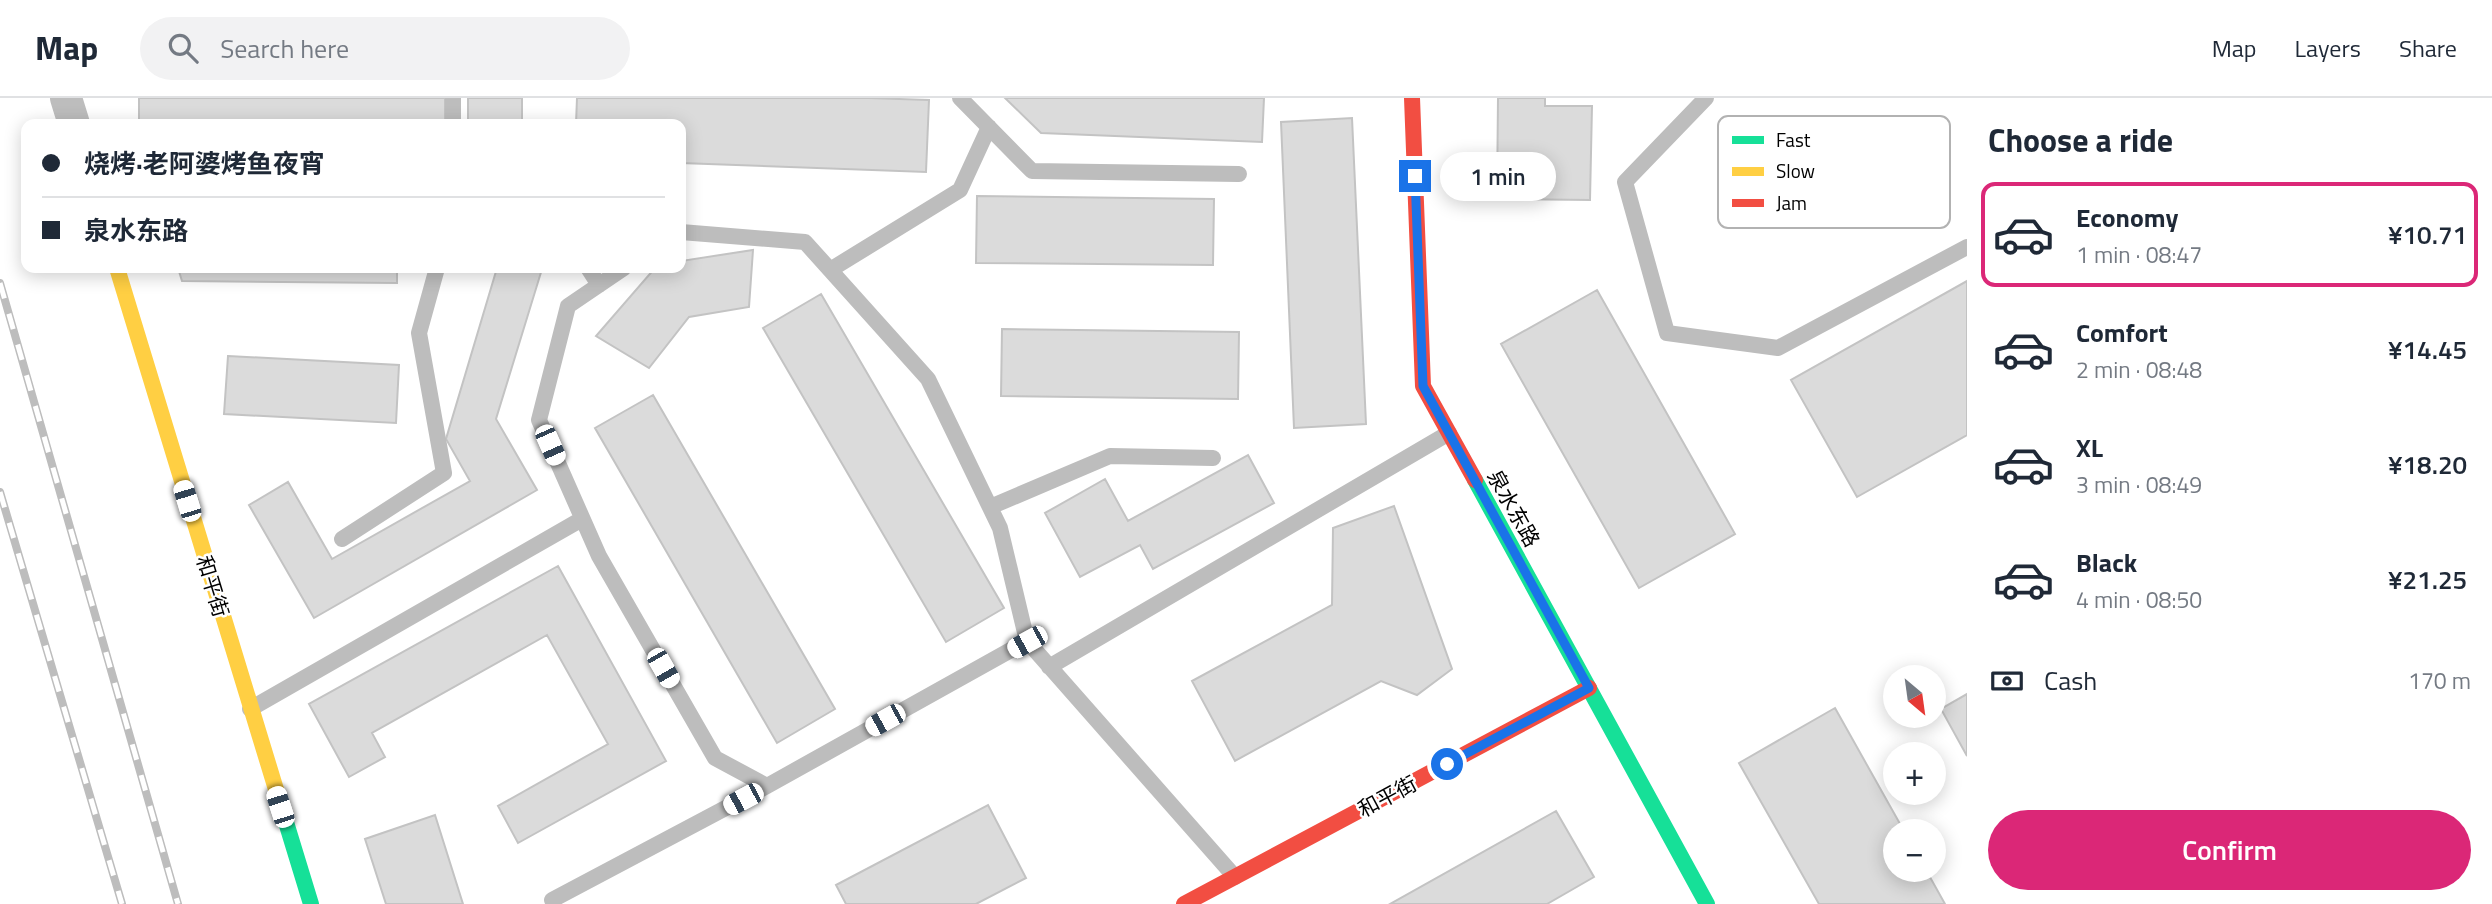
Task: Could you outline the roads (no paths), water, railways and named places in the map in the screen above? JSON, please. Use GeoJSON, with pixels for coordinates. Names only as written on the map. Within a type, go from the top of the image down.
{"type":"FeatureCollection","features":[{"type":"Feature","properties":{"kind":"street"},"geometry":{"type":"LineString","coordinates":[[66,98],[72,119]]}},
{"type":"Feature","properties":{"kind":"street","name":"泉水东路"},"geometry":{"type":"LineString","coordinates":[[1412,98],[1423,386],[1707,904]]}},
{"type":"Feature","properties":{"kind":"street","name":"和平街"},"geometry":{"type":"LineString","coordinates":[[119,273],[311,904]]}},
{"type":"Feature","properties":{"kind":"street","name":"和平街"},"geometry":{"type":"LineString","coordinates":[[1184,904],[1589,688]]}},
{"type":"Feature","properties":{"kind":"lane"},"geometry":{"type":"LineString","coordinates":[[453,98],[453,119]]}},
{"type":"Feature","properties":{"kind":"lane"},"geometry":{"type":"LineString","coordinates":[[960,98],[1031,171],[1239,174]]}},
{"type":"Feature","properties":{"kind":"lane"},"geometry":{"type":"LineString","coordinates":[[1706,98],[1625,182],[1667,333],[1779,348],[1967,247]]}},
{"type":"Feature","properties":{"kind":"lane"},"geometry":{"type":"LineString","coordinates":[[830,270],[960,190],[989,127]]}},
{"type":"Feature","properties":{"kind":"lane"},"geometry":{"type":"LineString","coordinates":[[686,232],[806,242],[928,379],[1000,528],[1027,642],[1235,877]]}},
{"type":"Feature","properties":{"kind":"lane"},"geometry":{"type":"LineString","coordinates":[[342,539],[444,472],[419,333],[436,273]]}},
{"type":"Feature","properties":{"kind":"lane"},"geometry":{"type":"LineString","coordinates":[[591,273],[599,285]]}},
{"type":"Feature","properties":{"kind":"lane"},"geometry":{"type":"LineString","coordinates":[[617,273],[568,306],[539,420],[599,556],[715,758],[767,786]]}},
{"type":"Feature","properties":{"kind":"lane"},"geometry":{"type":"LineString","coordinates":[[1049,667],[1449,433]]}},
{"type":"Feature","properties":{"kind":"lane"},"geometry":{"type":"LineString","coordinates":[[990,507],[1110,456],[1213,458]]}},
{"type":"Feature","properties":{"kind":"lane"},"geometry":{"type":"LineString","coordinates":[[250,709],[582,519]]}},
{"type":"Feature","properties":{"kind":"lane"},"geometry":{"type":"LineString","coordinates":[[552,900],[767,786],[1027,642]]}},
{"type":"Feature","properties":{"kind":"railway"},"geometry":{"type":"LineString","coordinates":[[0,283],[178,904]]}},
{"type":"Feature","properties":{"kind":"railway"},"geometry":{"type":"LineString","coordinates":[[0,492],[122,904]]}}]}
